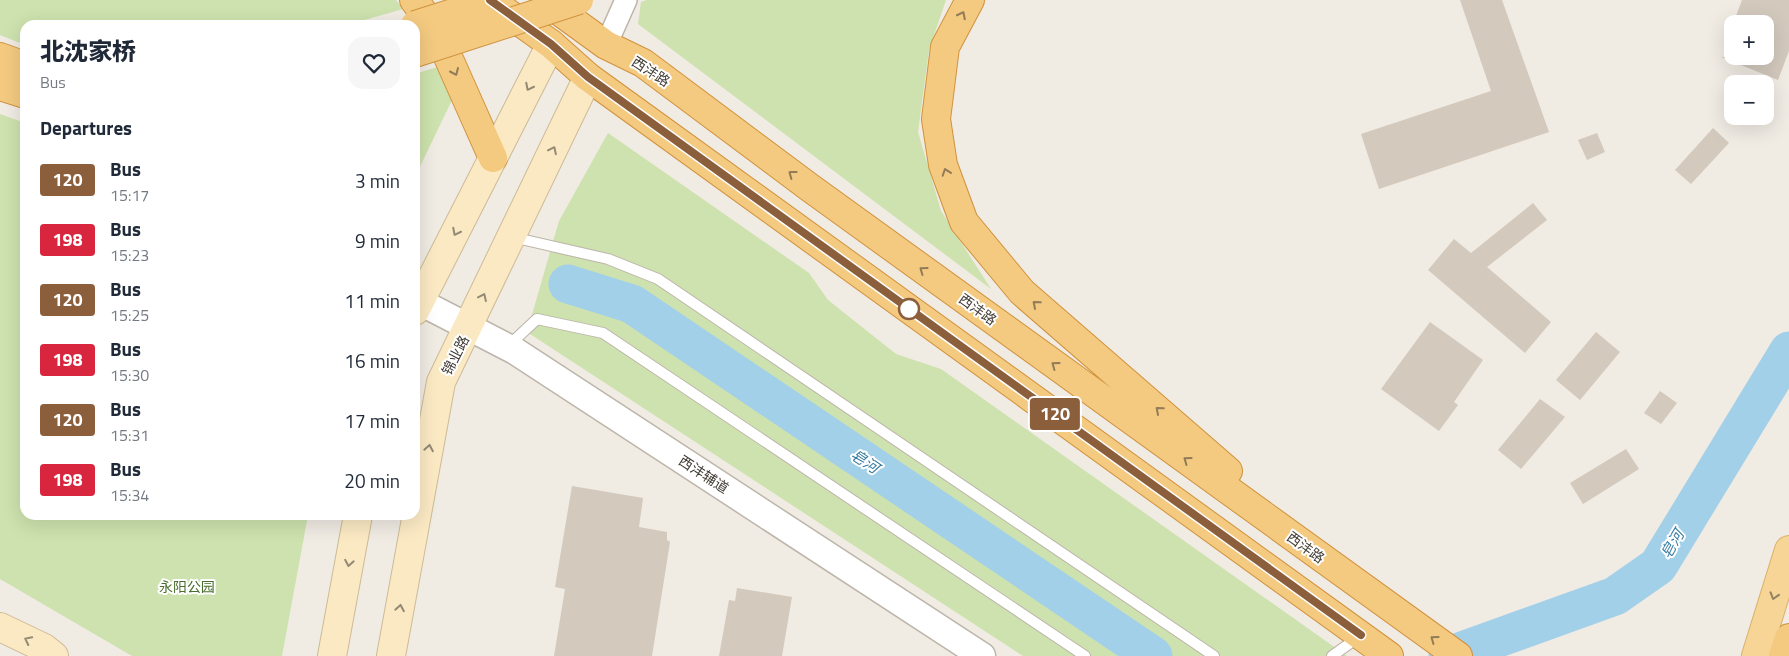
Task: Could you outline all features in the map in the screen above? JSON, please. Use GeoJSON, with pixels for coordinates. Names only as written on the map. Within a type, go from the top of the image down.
{"type":"FeatureCollection","features":[{"type":"Feature","properties":{"kind":"highway"},"geometry":{"type":"LineString","coordinates":[[414,0],[436,30],[493,158]]}},
{"type":"Feature","properties":{"kind":"highway"},"geometry":{"type":"LineString","coordinates":[[490,0],[551,44],[588,77],[1389,656]]}},
{"type":"Feature","properties":{"kind":"highway"},"geometry":{"type":"LineString","coordinates":[[420,24],[494,0]]}},
{"type":"Feature","properties":{"kind":"highway","name":"西沣路"},"geometry":{"type":"LineString","coordinates":[[544,0],[606,45],[644,63],[809,186],[1458,656]]}},
{"type":"Feature","properties":{"kind":"highway"},"geometry":{"type":"LineString","coordinates":[[420,51],[579,0]]}},
{"type":"Feature","properties":{"kind":"highway"},"geometry":{"type":"LineString","coordinates":[[970,0],[946,48],[936,119],[943,165],[964,222],[1022,292],[1368,591]]}},
{"type":"Feature","properties":{"kind":"highway"},"geometry":{"type":"LineString","coordinates":[[0,57],[20,64]]}},
{"type":"Feature","properties":{"kind":"highway"},"geometry":{"type":"LineString","coordinates":[[0,86],[20,92]]}},
{"type":"Feature","properties":{"kind":"highway"},"geometry":{"type":"LineString","coordinates":[[1783,656],[1789,638]]}},
{"type":"Feature","properties":{"kind":"main road"},"geometry":{"type":"LineString","coordinates":[[420,300],[551,44]]}},
{"type":"Feature","properties":{"kind":"main road","name":"锦业路"},"geometry":{"type":"LineString","coordinates":[[420,500],[441,382],[588,77]]}},
{"type":"Feature","properties":{"kind":"main road"},"geometry":{"type":"LineString","coordinates":[[332,656],[357,520]]}},
{"type":"Feature","properties":{"kind":"main road","name":"锦业路"},"geometry":{"type":"LineString","coordinates":[[393,651],[416,520]]}},
{"type":"Feature","properties":{"kind":"main road"},"geometry":{"type":"LineString","coordinates":[[1756,656],[1789,550]]}},
{"type":"Feature","properties":{"kind":"main road"},"geometry":{"type":"LineString","coordinates":[[0,627],[44,648],[54,656]]}},
{"type":"Feature","properties":{"kind":"street"},"geometry":{"type":"LineString","coordinates":[[606,45],[626,0]]}},
{"type":"Feature","properties":{"kind":"street","name":"西沣辅道"},"geometry":{"type":"LineString","coordinates":[[420,307],[469,327],[507,347],[982,656]]}},
{"type":"Feature","properties":{"kind":"lane"},"geometry":{"type":"LineString","coordinates":[[511,237],[608,259],[658,279],[1214,656]]}},
{"type":"Feature","properties":{"kind":"lane"},"geometry":{"type":"LineString","coordinates":[[507,347],[537,319],[603,333],[1085,656]]}},
{"type":"Feature","properties":{"kind":"lane"},"geometry":{"type":"LineString","coordinates":[[1332,656],[1361,635]]}},
{"type":"Feature","properties":{"kind":"green space"},"geometry":{"type":"Polygon","coordinates":[[[0,0],[396,0],[403,9],[364,20],[20,20],[20,43],[0,35],[0,0]]]}},
{"type":"Feature","properties":{"kind":"green space"},"geometry":{"type":"Polygon","coordinates":[[[647,0],[946,0],[929,50],[918,132],[941,211],[991,289],[638,24],[641,2],[647,0]]]}},
{"type":"Feature","properties":{"kind":"green space"},"geometry":{"type":"Polygon","coordinates":[[[437,67],[453,98],[420,167],[420,72],[437,67]]]}},
{"type":"Feature","properties":{"kind":"green space","name":"永阳公园"},"geometry":{"type":"Polygon","coordinates":[[[0,114],[20,121],[20,520],[307,520],[282,656],[132,656],[0,579],[0,114]]]}},
{"type":"Feature","properties":{"kind":"green space"},"geometry":{"type":"Polygon","coordinates":[[[608,133],[809,273],[828,300],[896,354],[941,369],[1347,656],[1023,656],[527,332],[559,221],[608,133]]]}},
{"type":"Feature","properties":{"kind":"building"},"geometry":{"type":"Polygon","coordinates":[[[1460,0],[1502,0],[1549,132],[1379,189],[1361,134],[1491,91],[1460,0]]]}},
{"type":"Feature","properties":{"kind":"building"},"geometry":{"type":"Polygon","coordinates":[[[1742,0],[1789,0],[1789,51],[1778,80],[1774,78],[1774,75],[1766,75],[1741,65],[1774,65],[1774,15],[1736,15],[1742,0]]]}},
{"type":"Feature","properties":{"kind":"building"},"geometry":{"type":"Polygon","coordinates":[[[1713,128],[1729,143],[1691,184],[1675,170],[1713,128]]]}},
{"type":"Feature","properties":{"kind":"building"},"geometry":{"type":"Polygon","coordinates":[[[1597,133],[1605,152],[1587,160],[1578,140],[1597,133]]]}},
{"type":"Feature","properties":{"kind":"building"},"geometry":{"type":"Polygon","coordinates":[[[1533,203],[1547,220],[1487,267],[1551,322],[1525,353],[1428,270],[1454,239],[1471,253],[1533,203]]]}},
{"type":"Feature","properties":{"kind":"building"},"geometry":{"type":"Polygon","coordinates":[[[1430,322],[1483,360],[1454,402],[1458,405],[1439,431],[1381,389],[1430,322]]]}},
{"type":"Feature","properties":{"kind":"building"},"geometry":{"type":"Polygon","coordinates":[[[1596,332],[1620,352],[1580,400],[1556,380],[1596,332]]]}},
{"type":"Feature","properties":{"kind":"building"},"geometry":{"type":"Polygon","coordinates":[[[1660,391],[1677,403],[1661,424],[1644,413],[1660,391]]]}},
{"type":"Feature","properties":{"kind":"building"},"geometry":{"type":"Polygon","coordinates":[[[1540,399],[1565,417],[1521,469],[1498,450],[1540,399]]]}},
{"type":"Feature","properties":{"kind":"building"},"geometry":{"type":"Polygon","coordinates":[[[1626,449],[1639,469],[1583,504],[1570,483],[1626,449]]]}},
{"type":"Feature","properties":{"kind":"building"},"geometry":{"type":"Polygon","coordinates":[[[572,486],[643,498],[639,527],[667,532],[667,540],[670,542],[652,656],[554,656],[565,589],[555,587],[572,486]]]}},
{"type":"Feature","properties":{"kind":"building"},"geometry":{"type":"Polygon","coordinates":[[[737,588],[792,597],[782,656],[719,656],[729,600],[735,601],[737,588]]]}},
{"type":"Feature","properties":{"kind":"waterway","name":"皂河"},"geometry":{"type":"LineString","coordinates":[[568,284],[632,304],[1153,656]]}},
{"type":"Feature","properties":{"kind":"waterway","name":"皂河"},"geometry":{"type":"LineString","coordinates":[[1448,656],[1615,596],[1658,566],[1789,351]]}},
{"type":"Feature","properties":{"kind":"bus line","name":"120"},"geometry":{"type":"LineString","coordinates":[[490,0],[551,44],[588,77],[1361,635]]}}]}
